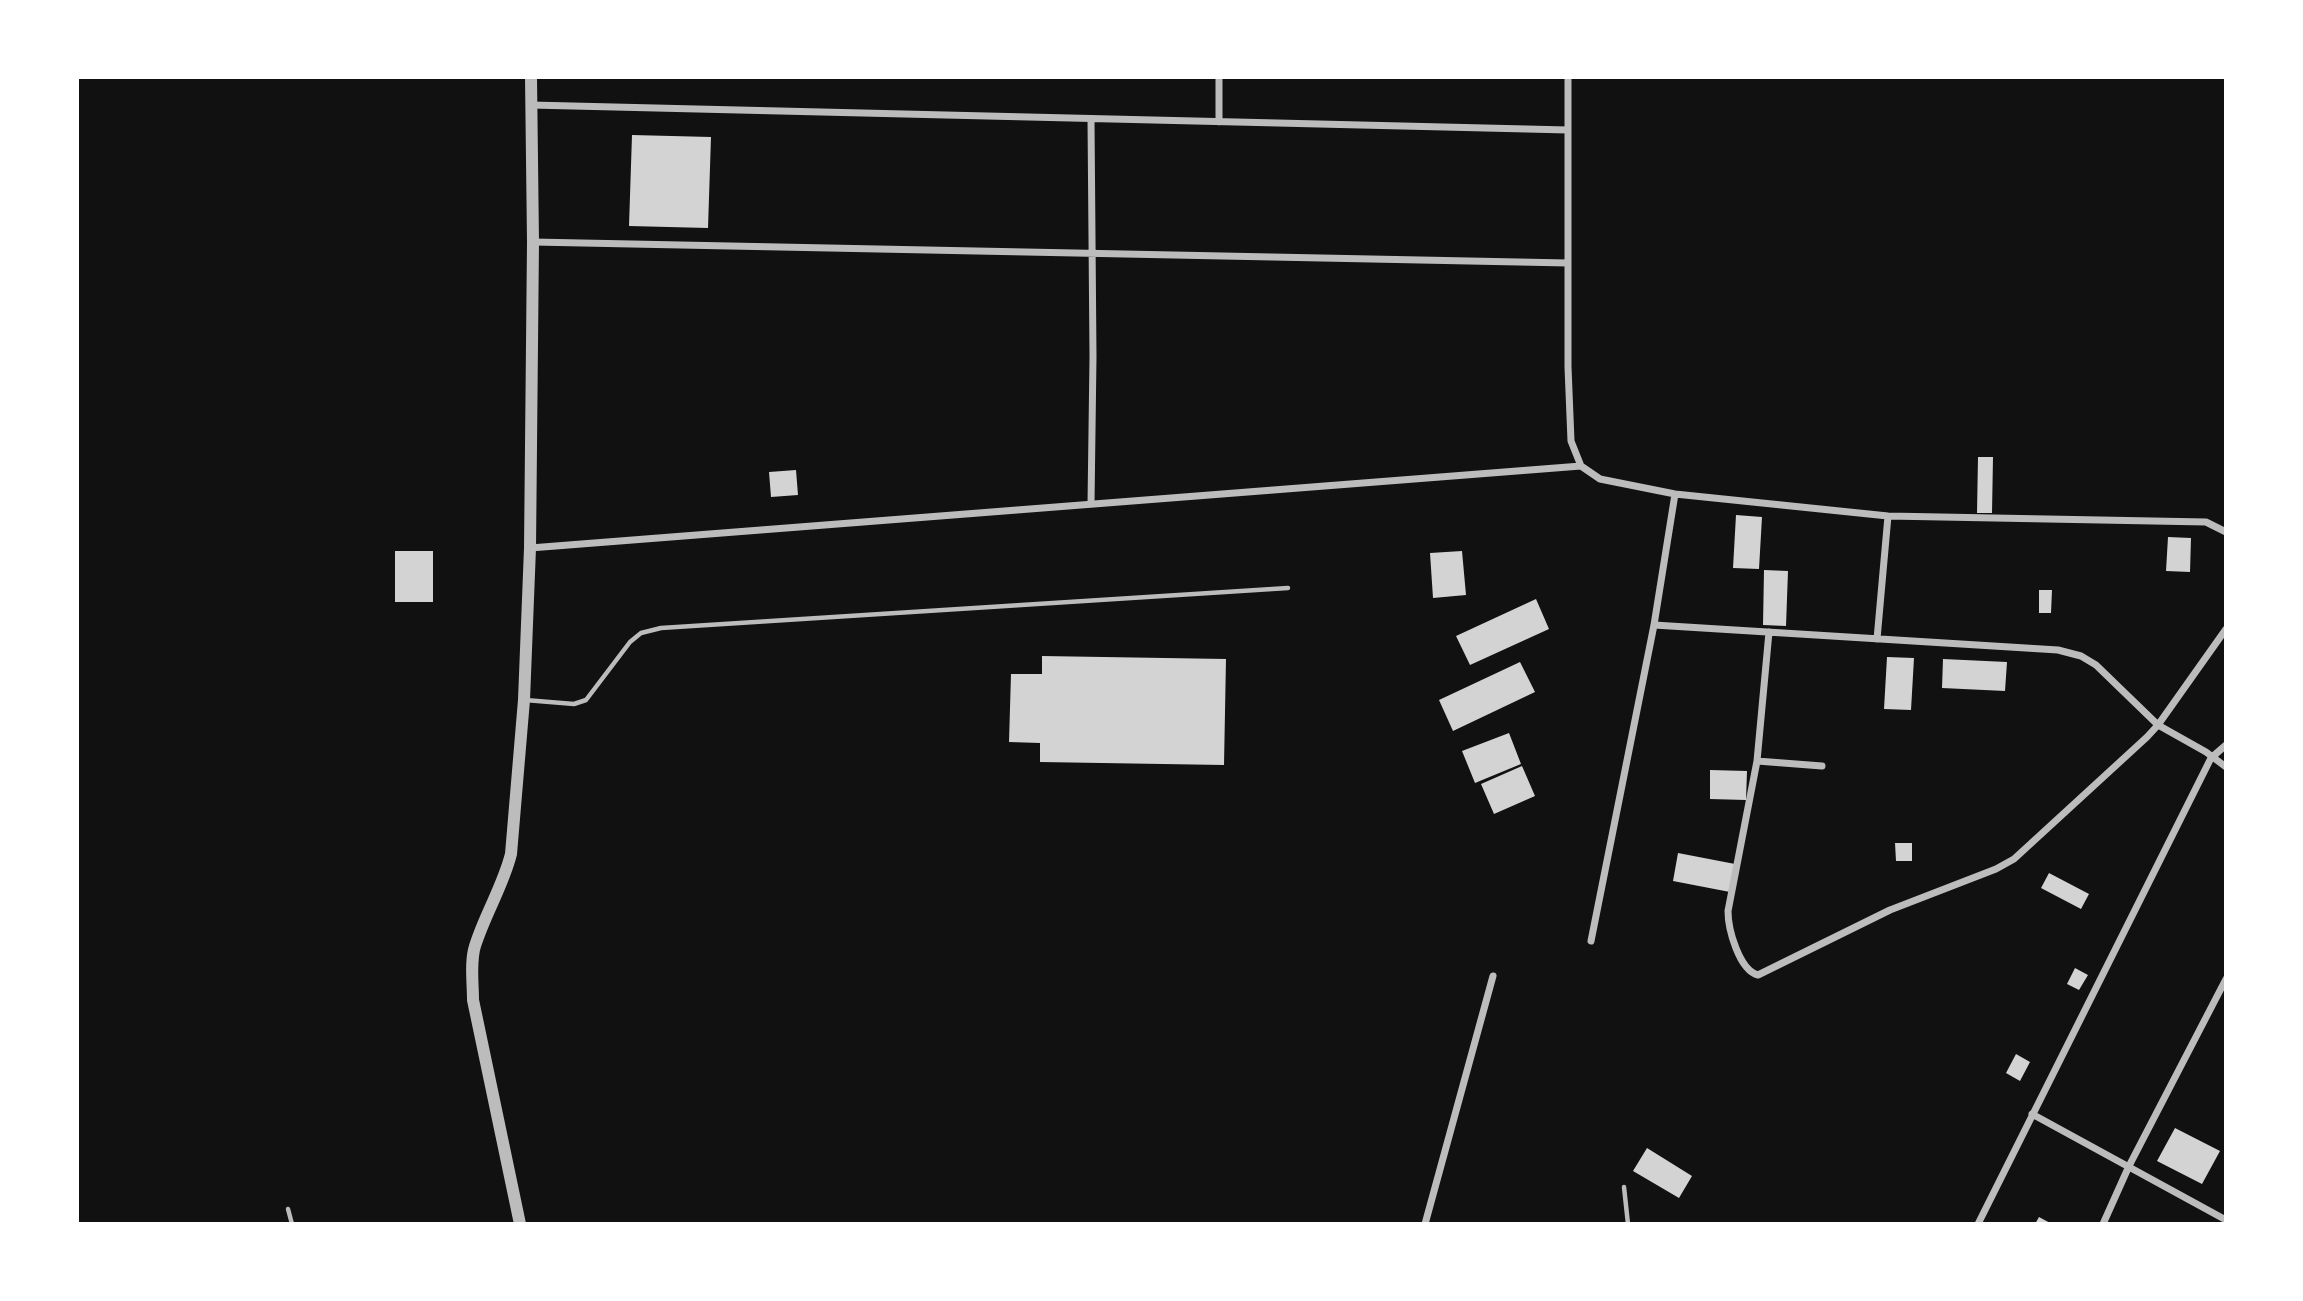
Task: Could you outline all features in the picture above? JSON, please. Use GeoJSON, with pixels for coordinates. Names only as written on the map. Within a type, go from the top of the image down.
{"type":"FeatureCollection","features":[{"type":"Feature","properties":{"kind":"street"},"geometry":{"type":"LineString","coordinates":[[520,1224],[473,1000],[472,972],[474,948],[506,873],[511,854],[524,700],[530,548],[533,242],[531,77]]}},
{"type":"Feature","properties":{"kind":"street"},"geometry":{"type":"LineString","coordinates":[[1219,77],[1219,122]]}},
{"type":"Feature","properties":{"kind":"street"},"geometry":{"type":"LineString","coordinates":[[1568,77],[1568,366],[1571,441],[1581,466],[1600,479],[1675,494],[1888,516],[2207,522],[2226,532]]}},
{"type":"Feature","properties":{"kind":"street"},"geometry":{"type":"LineString","coordinates":[[531,105],[1568,130]]}},
{"type":"Feature","properties":{"kind":"street"},"geometry":{"type":"LineString","coordinates":[[1091,119],[1091,504]]}},
{"type":"Feature","properties":{"kind":"street"},"geometry":{"type":"LineString","coordinates":[[533,242],[1568,263]]}},
{"type":"Feature","properties":{"kind":"street"},"geometry":{"type":"LineString","coordinates":[[530,548],[1581,466]]}},
{"type":"Feature","properties":{"kind":"street"},"geometry":{"type":"LineString","coordinates":[[1591,941],[1654,625],[1675,494]]}},
{"type":"Feature","properties":{"kind":"street"},"geometry":{"type":"LineString","coordinates":[[1877,639],[1888,516]]}},
{"type":"Feature","properties":{"kind":"street"},"geometry":{"type":"LineString","coordinates":[[1654,625],[2036,648],[2070,653],[2096,665],[2158,725],[2206,752],[2226,767]]}},
{"type":"Feature","properties":{"kind":"street"},"geometry":{"type":"LineString","coordinates":[[1769,632],[1756,761],[1728,911],[1731,936],[1747,969],[1751,974],[1758,975],[1882,914],[1996,869],[2014,859],[2158,725],[2226,629]]}},
{"type":"Feature","properties":{"kind":"street"},"geometry":{"type":"LineString","coordinates":[[1978,1224],[2211,758],[2226,745]]}},
{"type":"Feature","properties":{"kind":"street"},"geometry":{"type":"LineString","coordinates":[[1756,761],[1822,766]]}},
{"type":"Feature","properties":{"kind":"street"},"geometry":{"type":"LineString","coordinates":[[1425,1224],[1493,976]]}},
{"type":"Feature","properties":{"kind":"street"},"geometry":{"type":"LineString","coordinates":[[2103,1224],[2129,1166],[2226,979]]}},
{"type":"Feature","properties":{"kind":"street"},"geometry":{"type":"LineString","coordinates":[[2032,1114],[2226,1220]]}},
{"type":"Feature","properties":{"kind":"lane"},"geometry":{"type":"LineString","coordinates":[[524,700],[574,704],[586,701],[630,642],[641,633],[661,628],[1288,588]]}},
{"type":"Feature","properties":{"kind":"lane"},"geometry":{"type":"LineString","coordinates":[[1624,1188],[1628,1224]]}},
{"type":"Feature","properties":{"kind":"lane"},"geometry":{"type":"LineString","coordinates":[[289,1209],[292,1224]]}},
{"type":"Feature","properties":{"kind":"building"},"geometry":{"type":"Polygon","coordinates":[[[632,135],[711,137],[708,228],[629,226],[632,135]]]}},
{"type":"Feature","properties":{"kind":"building"},"geometry":{"type":"Polygon","coordinates":[[[1978,457],[1993,457],[1992,513],[1977,513],[1978,457]]]}},
{"type":"Feature","properties":{"kind":"building"},"geometry":{"type":"Polygon","coordinates":[[[796,470],[798,495],[771,497],[769,472],[796,470]]]}},
{"type":"Feature","properties":{"kind":"building"},"geometry":{"type":"Polygon","coordinates":[[[1736,515],[1762,517],[1759,569],[1733,568],[1736,515]]]}},
{"type":"Feature","properties":{"kind":"building"},"geometry":{"type":"Polygon","coordinates":[[[2168,537],[2191,538],[2190,572],[2166,571],[2168,537]]]}},
{"type":"Feature","properties":{"kind":"building"},"geometry":{"type":"Polygon","coordinates":[[[395,551],[433,551],[433,602],[395,602],[395,551]]]}},
{"type":"Feature","properties":{"kind":"building"},"geometry":{"type":"Polygon","coordinates":[[[1462,551],[1466,595],[1433,598],[1430,553],[1462,551]]]}},
{"type":"Feature","properties":{"kind":"building"},"geometry":{"type":"Polygon","coordinates":[[[1764,570],[1788,571],[1786,626],[1763,625],[1764,570]]]}},
{"type":"Feature","properties":{"kind":"building"},"geometry":{"type":"Polygon","coordinates":[[[2039,590],[2052,590],[2051,613],[2039,613],[2039,590]]]}},
{"type":"Feature","properties":{"kind":"building"},"geometry":{"type":"Polygon","coordinates":[[[1536,599],[1549,629],[1470,665],[1456,636],[1536,599]]]}},
{"type":"Feature","properties":{"kind":"building"},"geometry":{"type":"Polygon","coordinates":[[[1042,656],[1226,659],[1224,765],[1040,762],[1040,743],[1009,742],[1011,674],[1042,674],[1042,656]]]}},
{"type":"Feature","properties":{"kind":"building"},"geometry":{"type":"Polygon","coordinates":[[[1887,657],[1914,658],[1911,710],[1884,709],[1887,657]]]}},
{"type":"Feature","properties":{"kind":"building"},"geometry":{"type":"Polygon","coordinates":[[[1943,659],[2007,662],[2005,691],[1942,688],[1943,659]]]}},
{"type":"Feature","properties":{"kind":"building"},"geometry":{"type":"Polygon","coordinates":[[[1520,662],[1535,692],[1453,731],[1439,700],[1520,662]]]}},
{"type":"Feature","properties":{"kind":"building"},"geometry":{"type":"Polygon","coordinates":[[[1509,733],[1521,764],[1475,783],[1462,751],[1509,733]]]}},
{"type":"Feature","properties":{"kind":"building"},"geometry":{"type":"Polygon","coordinates":[[[1522,766],[1535,796],[1494,814],[1481,784],[1522,766]]]}},
{"type":"Feature","properties":{"kind":"building"},"geometry":{"type":"Polygon","coordinates":[[[1710,770],[1747,771],[1746,800],[1710,799],[1710,770]]]}},
{"type":"Feature","properties":{"kind":"building"},"geometry":{"type":"Polygon","coordinates":[[[1895,843],[1912,843],[1912,861],[1896,861],[1895,843]]]}},
{"type":"Feature","properties":{"kind":"building"},"geometry":{"type":"Polygon","coordinates":[[[1678,853],[1735,864],[1730,892],[1673,881],[1678,853]]]}},
{"type":"Feature","properties":{"kind":"building"},"geometry":{"type":"Polygon","coordinates":[[[2049,873],[2089,894],[2081,909],[2041,888],[2049,873]]]}},
{"type":"Feature","properties":{"kind":"building"},"geometry":{"type":"Polygon","coordinates":[[[2075,968],[2088,975],[2079,990],[2067,984],[2075,968]]]}},
{"type":"Feature","properties":{"kind":"building"},"geometry":{"type":"Polygon","coordinates":[[[2016,1054],[2030,1062],[2020,1081],[2006,1073],[2016,1054]]]}},
{"type":"Feature","properties":{"kind":"building"},"geometry":{"type":"Polygon","coordinates":[[[2175,1128],[2220,1151],[2202,1184],[2157,1161],[2175,1128]]]}},
{"type":"Feature","properties":{"kind":"building"},"geometry":{"type":"Polygon","coordinates":[[[1647,1148],[1692,1176],[1679,1198],[1633,1171],[1647,1148]]]}},
{"type":"Feature","properties":{"kind":"building"},"geometry":{"type":"Polygon","coordinates":[[[2039,1217],[2052,1224],[2035,1224],[2039,1217]]]}}]}
